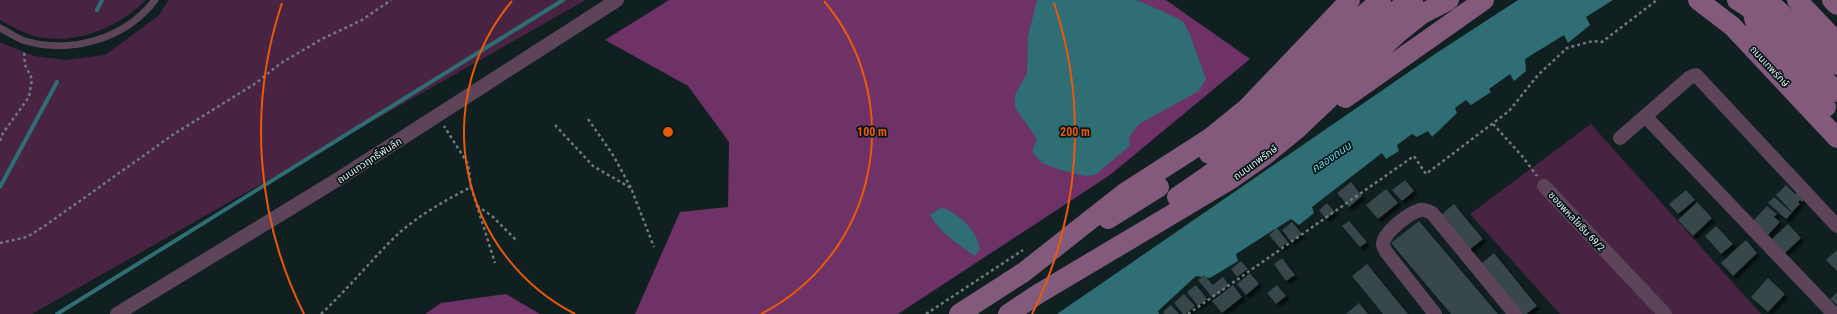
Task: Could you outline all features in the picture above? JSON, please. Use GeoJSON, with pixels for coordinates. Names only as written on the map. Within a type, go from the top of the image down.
{"type":"FeatureCollection","features":[{"type":"Feature","properties":{"kind":"main road","name":"ถนนเทพรักษ์"},"geometry":{"type":"LineString","coordinates":[[959,314],[1024,272],[1123,194],[1210,138],[1247,108],[1350,0]]}},
{"type":"Feature","properties":{"kind":"main road","name":"ถนนเทพรักษ์"},"geometry":{"type":"LineString","coordinates":[[1038,294],[1271,106],[1348,28],[1381,0]]}},
{"type":"Feature","properties":{"kind":"main road","name":"ถนนเทพรักษ์"},"geometry":{"type":"LineString","coordinates":[[1024,272],[1136,214],[1241,153],[1276,125],[1359,43],[1404,4],[1413,0]]}},
{"type":"Feature","properties":{"kind":"main road","name":"ถนนเทพรักษ์"},"geometry":{"type":"LineString","coordinates":[[1008,314],[1038,294],[1228,181],[1264,156],[1297,129],[1397,34],[1422,14],[1449,0]]}},
{"type":"Feature","properties":{"kind":"main road"},"geometry":{"type":"LineString","coordinates":[[1297,129],[1387,69],[1484,0]]}},
{"type":"Feature","properties":{"kind":"main road","name":"ถนนเทพรักษ์"},"geometry":{"type":"LineString","coordinates":[[1698,0],[1732,26],[1837,138]]}},
{"type":"Feature","properties":{"kind":"main road"},"geometry":{"type":"LineString","coordinates":[[1737,0],[1748,7],[1803,57],[1837,92]]}},
{"type":"Feature","properties":{"kind":"main road"},"geometry":{"type":"LineString","coordinates":[[1758,0],[1754,7],[1754,23],[1837,118]]}},
{"type":"Feature","properties":{"kind":"main road"},"geometry":{"type":"LineString","coordinates":[[1767,0],[1837,65]]}},
{"type":"Feature","properties":{"kind":"main road"},"geometry":{"type":"LineString","coordinates":[[1797,0],[1834,37]]}},
{"type":"Feature","properties":{"kind":"main road"},"geometry":{"type":"LineString","coordinates":[[1832,0],[1837,5]]}},
{"type":"Feature","properties":{"kind":"main road"},"geometry":{"type":"LineString","coordinates":[[1759,30],[1837,109]]}},
{"type":"Feature","properties":{"kind":"street","name":"ถนนเทวฤทธิ์พันลึก"},"geometry":{"type":"LineString","coordinates":[[117,314],[340,178],[618,0]]}},
{"type":"Feature","properties":{"kind":"street"},"geometry":{"type":"LineString","coordinates":[[1620,138],[1689,78],[1694,75],[1698,76],[1837,226]]}},
{"type":"Feature","properties":{"kind":"street"},"geometry":{"type":"LineString","coordinates":[[1645,116],[1834,314]]}},
{"type":"Feature","properties":{"kind":"street","name":"ซอยพหลโยธิน 69/2"},"geometry":{"type":"LineString","coordinates":[[1544,186],[1665,314]]}},
{"type":"Feature","properties":{"kind":"street"},"geometry":{"type":"LineString","coordinates":[[1435,314],[1387,253],[1383,245],[1385,237],[1398,224],[1420,210],[1427,210],[1432,213],[1515,314]]}},
{"type":"Feature","properties":{"kind":"lane"},"geometry":{"type":"LineString","coordinates":[[0,28],[23,40],[44,45],[67,46],[87,43],[111,36],[129,25],[155,0]]}},
{"type":"Feature","properties":{"kind":"path"},"geometry":{"type":"LineString","coordinates":[[0,243],[26,237],[33,233],[174,134],[256,83],[282,63],[322,39],[362,20],[391,0]]}},
{"type":"Feature","properties":{"kind":"path"},"geometry":{"type":"LineString","coordinates":[[1188,314],[1414,156],[1426,174],[1509,112],[1538,75],[1567,48],[1593,41],[1602,42],[1657,0]]}},
{"type":"Feature","properties":{"kind":"path"},"geometry":{"type":"LineString","coordinates":[[0,141],[3,133],[29,97],[32,79],[25,65],[23,40]]}},
{"type":"Feature","properties":{"kind":"path"},"geometry":{"type":"LineString","coordinates":[[437,116],[468,164],[471,187],[476,206],[495,263]]}},
{"type":"Feature","properties":{"kind":"path"},"geometry":{"type":"LineString","coordinates":[[588,119],[613,154],[631,188],[654,247]]}},
{"type":"Feature","properties":{"kind":"path","name":"ซอยพหลโยธิน 69/2"},"geometry":{"type":"LineString","coordinates":[[1493,124],[1522,156],[1544,186]]}},
{"type":"Feature","properties":{"kind":"path"},"geometry":{"type":"LineString","coordinates":[[555,125],[593,166],[631,188]]}},
{"type":"Feature","properties":{"kind":"path"},"geometry":{"type":"LineString","coordinates":[[321,314],[339,297],[358,274],[400,233],[444,202],[471,187]]}},
{"type":"Feature","properties":{"kind":"path"},"geometry":{"type":"LineString","coordinates":[[476,206],[492,216],[516,240]]}},
{"type":"Feature","properties":{"kind":"shaded area"},"geometry":{"type":"Polygon","coordinates":[[[0,0],[98,0],[103,2],[105,0],[146,0],[134,11],[106,28],[91,34],[60,39],[44,38],[28,34],[0,20],[0,0]]]}},
{"type":"Feature","properties":{"kind":"shaded area"},"geometry":{"type":"Polygon","coordinates":[[[169,0],[586,0],[32,314],[0,314],[0,42],[34,56],[65,60],[105,55],[158,16],[169,0]]]}},
{"type":"Feature","properties":{"kind":"shaded area"},"geometry":{"type":"Polygon","coordinates":[[[669,0],[1166,0],[1250,59],[1110,175],[898,314],[635,314],[680,212],[728,207],[729,142],[688,86],[605,40],[669,0]]]}},
{"type":"Feature","properties":{"kind":"shaded area"},"geometry":{"type":"Polygon","coordinates":[[[1591,124],[1761,314],[1560,314],[1470,214],[1591,124]]]}},
{"type":"Feature","properties":{"kind":"shaded area"},"geometry":{"type":"Polygon","coordinates":[[[506,294],[540,314],[425,314],[441,303],[506,294]]]}},
{"type":"Feature","properties":{"kind":"water"},"geometry":{"type":"Polygon","coordinates":[[[1037,0],[1136,0],[1160,10],[1183,21],[1190,35],[1206,79],[1199,91],[1139,124],[1129,137],[1130,146],[1095,175],[1085,176],[1061,170],[1042,163],[1032,152],[1037,139],[1015,108],[1015,95],[1027,73],[1028,36],[1037,0]]]}},
{"type":"Feature","properties":{"kind":"water","name":"คลองถนน"},"geometry":{"type":"Polygon","coordinates":[[[1518,0],[1613,0],[1586,17],[1590,25],[1568,43],[1564,35],[1525,59],[1526,71],[1514,81],[1510,74],[1489,89],[1491,92],[1471,105],[1466,100],[1455,108],[1457,113],[1432,137],[1428,131],[1417,137],[1412,134],[1397,145],[1399,151],[1386,159],[1382,153],[1312,207],[1314,213],[1299,225],[1291,219],[1236,254],[1238,261],[1210,278],[1196,276],[1158,311],[1159,314],[1057,314],[1435,54],[1518,0]]]}},
{"type":"Feature","properties":{"kind":"water"},"geometry":{"type":"Polygon","coordinates":[[[942,207],[955,214],[971,229],[980,249],[975,256],[950,238],[934,221],[930,215],[942,207]]]}},
{"type":"Feature","properties":{"kind":"building"},"geometry":{"type":"Polygon","coordinates":[[[1405,180],[1414,191],[1402,201],[1392,190],[1405,180]]]}},
{"type":"Feature","properties":{"kind":"building"},"geometry":{"type":"Polygon","coordinates":[[[1351,182],[1362,196],[1349,207],[1337,193],[1351,182]]]}},
{"type":"Feature","properties":{"kind":"building"},"geometry":{"type":"Polygon","coordinates":[[[1786,185],[1795,194],[1798,191],[1805,199],[1802,202],[1800,200],[1798,202],[1800,204],[1792,212],[1776,195],[1786,185]]]}},
{"type":"Feature","properties":{"kind":"building"},"geometry":{"type":"Polygon","coordinates":[[[1386,189],[1398,203],[1378,219],[1366,205],[1386,189]]]}},
{"type":"Feature","properties":{"kind":"building"},"geometry":{"type":"Polygon","coordinates":[[[1686,190],[1695,200],[1678,214],[1669,204],[1686,190]]]}},
{"type":"Feature","properties":{"kind":"building"},"geometry":{"type":"Polygon","coordinates":[[[1774,197],[1792,213],[1786,219],[1768,203],[1774,197]]]}},
{"type":"Feature","properties":{"kind":"building"},"geometry":{"type":"Polygon","coordinates":[[[1697,202],[1712,218],[1693,236],[1678,220],[1697,202]]]}},
{"type":"Feature","properties":{"kind":"building"},"geometry":{"type":"Polygon","coordinates":[[[1327,203],[1335,212],[1326,219],[1319,210],[1327,203]]]}},
{"type":"Feature","properties":{"kind":"building"},"geometry":{"type":"Polygon","coordinates":[[[1454,204],[1483,239],[1469,250],[1441,215],[1454,204]]]}},
{"type":"Feature","properties":{"kind":"building"},"geometry":{"type":"Polygon","coordinates":[[[1767,206],[1777,214],[1774,217],[1780,222],[1768,235],[1753,221],[1767,206]]]}},
{"type":"Feature","properties":{"kind":"building"},"geometry":{"type":"Polygon","coordinates":[[[1349,221],[1367,242],[1360,247],[1342,226],[1349,221]]]}},
{"type":"Feature","properties":{"kind":"building"},"geometry":{"type":"Polygon","coordinates":[[[1419,221],[1498,314],[1451,314],[1391,243],[1419,221]]]}},
{"type":"Feature","properties":{"kind":"building"},"geometry":{"type":"Polygon","coordinates":[[[1292,222],[1302,234],[1291,242],[1282,230],[1292,222]]]}},
{"type":"Feature","properties":{"kind":"building"},"geometry":{"type":"Polygon","coordinates":[[[1788,224],[1801,238],[1783,255],[1770,241],[1788,224]]]}},
{"type":"Feature","properties":{"kind":"building"},"geometry":{"type":"Polygon","coordinates":[[[1716,226],[1733,244],[1721,254],[1705,236],[1716,226]]]}},
{"type":"Feature","properties":{"kind":"building"},"geometry":{"type":"Polygon","coordinates":[[[1277,228],[1288,242],[1280,248],[1269,235],[1277,228]]]}},
{"type":"Feature","properties":{"kind":"building"},"geometry":{"type":"Polygon","coordinates":[[[1746,240],[1757,253],[1733,276],[1721,263],[1746,240]]]}},
{"type":"Feature","properties":{"kind":"building"},"geometry":{"type":"Polygon","coordinates":[[[1837,250],[1837,271],[1826,260],[1837,250]]]}},
{"type":"Feature","properties":{"kind":"building"},"geometry":{"type":"Polygon","coordinates":[[[1494,253],[1537,306],[1526,314],[1522,314],[1481,264],[1494,253]]]}},
{"type":"Feature","properties":{"kind":"building"},"geometry":{"type":"Polygon","coordinates":[[[1282,258],[1295,275],[1286,281],[1274,264],[1282,258]]]}},
{"type":"Feature","properties":{"kind":"building"},"geometry":{"type":"Polygon","coordinates":[[[1241,261],[1248,269],[1237,277],[1231,269],[1241,261]]]}},
{"type":"Feature","properties":{"kind":"building"},"geometry":{"type":"Polygon","coordinates":[[[1367,264],[1408,314],[1383,314],[1352,276],[1367,264]]]}},
{"type":"Feature","properties":{"kind":"building"},"geometry":{"type":"Polygon","coordinates":[[[1250,273],[1259,284],[1246,295],[1237,284],[1250,273]]]}},
{"type":"Feature","properties":{"kind":"building"},"geometry":{"type":"Polygon","coordinates":[[[1204,275],[1213,285],[1223,277],[1229,285],[1213,298],[1198,280],[1204,275]]]}},
{"type":"Feature","properties":{"kind":"building"},"geometry":{"type":"Polygon","coordinates":[[[1768,278],[1785,294],[1768,312],[1751,297],[1768,278]]]}},
{"type":"Feature","properties":{"kind":"building"},"geometry":{"type":"Polygon","coordinates":[[[1196,285],[1207,299],[1198,306],[1187,292],[1196,285]]]}},
{"type":"Feature","properties":{"kind":"building"},"geometry":{"type":"Polygon","coordinates":[[[1233,285],[1242,297],[1222,313],[1212,301],[1233,285]]]}},
{"type":"Feature","properties":{"kind":"building"},"geometry":{"type":"Polygon","coordinates":[[[1277,285],[1286,296],[1276,304],[1267,293],[1277,285]]]}},
{"type":"Feature","properties":{"kind":"building"},"geometry":{"type":"Polygon","coordinates":[[[1837,292],[1837,305],[1830,299],[1837,292]]]}},
{"type":"Feature","properties":{"kind":"building"},"geometry":{"type":"Polygon","coordinates":[[[1184,294],[1195,306],[1186,314],[1183,314],[1174,303],[1184,294]]]}},
{"type":"Feature","properties":{"kind":"building"},"geometry":{"type":"Polygon","coordinates":[[[1359,303],[1368,314],[1346,314],[1359,303]]]}},
{"type":"Feature","properties":{"kind":"building"},"geometry":{"type":"Polygon","coordinates":[[[1171,305],[1179,314],[1164,314],[1163,312],[1171,305]]]}},
{"type":"Feature","properties":{"kind":"waterway"},"geometry":{"type":"LineString","coordinates":[[97,10],[102,0]]}},
{"type":"Feature","properties":{"kind":"waterway"},"geometry":{"type":"LineString","coordinates":[[57,314],[563,0]]}},
{"type":"Feature","properties":{"kind":"waterway"},"geometry":{"type":"LineString","coordinates":[[0,187],[57,82]]}}]}
